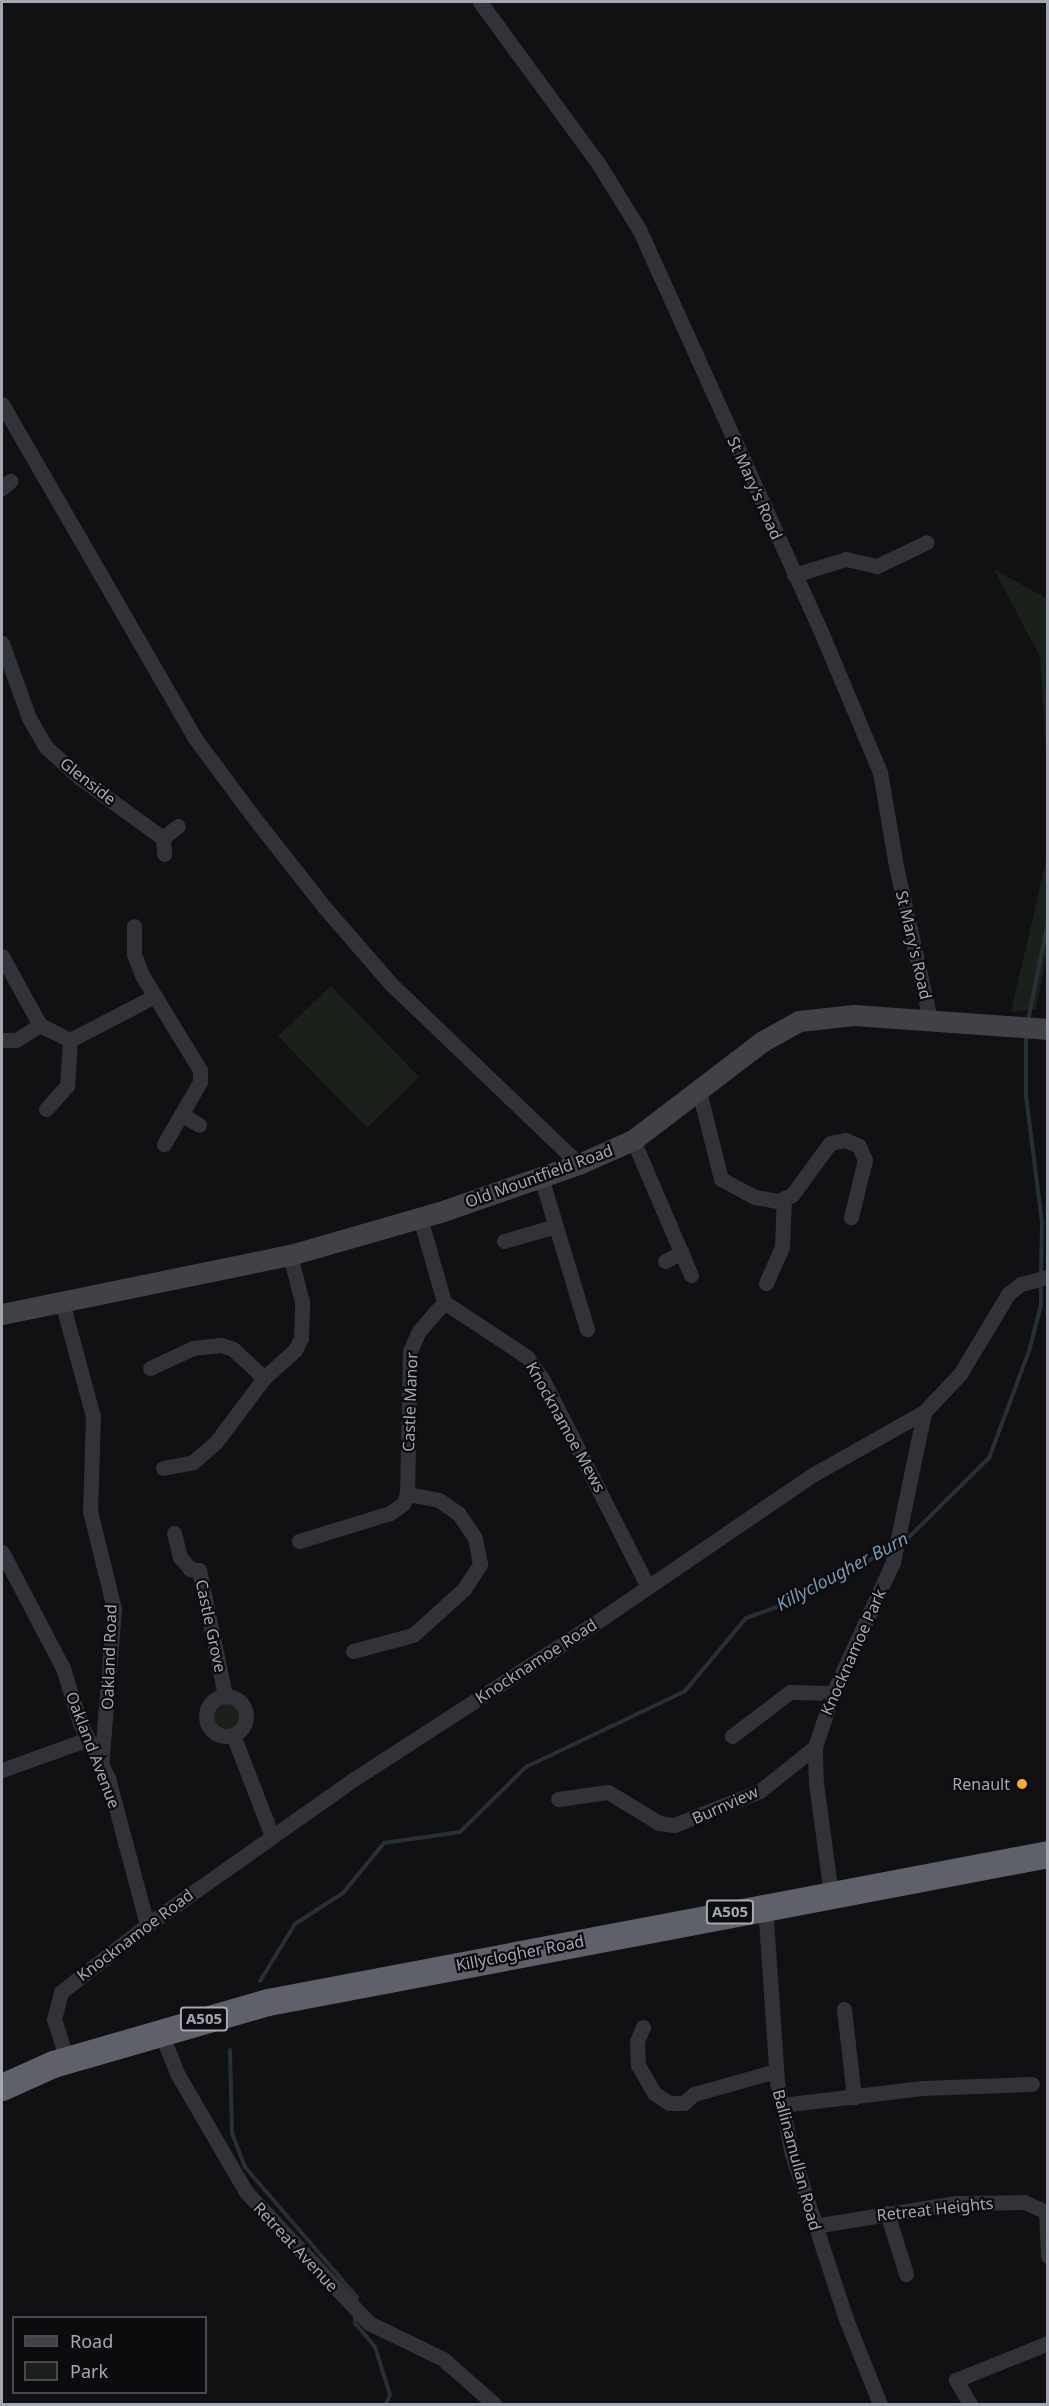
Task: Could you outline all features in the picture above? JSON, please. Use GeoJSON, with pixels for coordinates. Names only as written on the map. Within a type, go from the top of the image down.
{"type":"FeatureCollection","features":[{"type":"Feature","properties":{"kind":"highway","name":"Killyclogher Road"},"geometry":{"type":"LineString","coordinates":[[2,2087],[67,2060],[160,2031],[268,2002],[765,1905],[1047,1854]]}},
{"type":"Feature","properties":{"kind":"street","name":"St Mary's Road"},"geometry":{"type":"LineString","coordinates":[[480,2],[598,163],[640,231],[794,575],[880,772],[896,866],[930,1019]]}},
{"type":"Feature","properties":{"kind":"street"},"geometry":{"type":"LineString","coordinates":[[2,404],[194,737],[255,819],[325,908],[392,984],[579,1164]]}},
{"type":"Feature","properties":{"kind":"street"},"geometry":{"type":"LineString","coordinates":[[794,575],[846,559],[877,566],[927,542]]}},
{"type":"Feature","properties":{"kind":"street","name":"Glenside"},"geometry":{"type":"LineString","coordinates":[[2,643],[29,717],[46,747],[80,778],[163,838]]}},
{"type":"Feature","properties":{"kind":"street"},"geometry":{"type":"LineString","coordinates":[[164,854],[163,838],[178,826]]}},
{"type":"Feature","properties":{"kind":"street"},"geometry":{"type":"LineString","coordinates":[[134,926],[134,954],[153,997],[200,1070],[200,1082],[164,1144]]}},
{"type":"Feature","properties":{"kind":"street"},"geometry":{"type":"LineString","coordinates":[[2,956],[40,1025],[70,1040]]}},
{"type":"Feature","properties":{"kind":"street"},"geometry":{"type":"LineString","coordinates":[[70,1040],[153,997]]}},
{"type":"Feature","properties":{"kind":"street","name":"Old Mountfield Road"},"geometry":{"type":"LineString","coordinates":[[2,1314],[290,1255],[420,1218],[579,1164],[633,1140],[763,1041],[799,1021],[854,1015],[1034,1027]]}},
{"type":"Feature","properties":{"kind":"street"},"geometry":{"type":"LineString","coordinates":[[2,1040],[16,1040],[40,1025]]}},
{"type":"Feature","properties":{"kind":"street"},"geometry":{"type":"LineString","coordinates":[[46,1109],[67,1086],[70,1040]]}},
{"type":"Feature","properties":{"kind":"street"},"geometry":{"type":"LineString","coordinates":[[699,1091],[721,1179],[755,1197],[784,1198],[792,1195],[830,1143],[845,1140],[859,1146],[865,1160],[850,1217]]}},
{"type":"Feature","properties":{"kind":"street"},"geometry":{"type":"LineString","coordinates":[[181,1114],[199,1125]]}},
{"type":"Feature","properties":{"kind":"street"},"geometry":{"type":"LineString","coordinates":[[633,1140],[691,1275]]}},
{"type":"Feature","properties":{"kind":"street"},"geometry":{"type":"LineString","coordinates":[[541,1177],[587,1329]]}},
{"type":"Feature","properties":{"kind":"street"},"geometry":{"type":"LineString","coordinates":[[766,1282],[782,1247],[784,1198]]}},
{"type":"Feature","properties":{"kind":"street"},"geometry":{"type":"LineString","coordinates":[[420,1218],[444,1302]]}},
{"type":"Feature","properties":{"kind":"street"},"geometry":{"type":"LineString","coordinates":[[504,1241],[556,1226]]}},
{"type":"Feature","properties":{"kind":"street"},"geometry":{"type":"LineString","coordinates":[[665,1261],[682,1252]]}},
{"type":"Feature","properties":{"kind":"street"},"geometry":{"type":"LineString","coordinates":[[163,1468],[193,1462],[216,1442],[264,1378],[295,1350],[301,1338],[302,1302],[290,1255]]}},
{"type":"Feature","properties":{"kind":"street","name":"Knocknamoe Road"},"geometry":{"type":"LineString","coordinates":[[67,2060],[54,2019],[61,1992],[147,1925],[272,1836],[814,1474],[924,1412],[960,1374],[1008,1294],[1041,1278]]}},
{"type":"Feature","properties":{"kind":"street","name":"Oakland Road"},"geometry":{"type":"LineString","coordinates":[[62,1302],[93,1416],[90,1510],[114,1609],[101,1766]]}},
{"type":"Feature","properties":{"kind":"street","name":"Castle Manor"},"geometry":{"type":"LineString","coordinates":[[407,1494],[410,1351],[418,1331],[444,1302]]}},
{"type":"Feature","properties":{"kind":"street","name":"Knocknamoe Mews"},"geometry":{"type":"LineString","coordinates":[[444,1302],[527,1357],[543,1380],[648,1587]]}},
{"type":"Feature","properties":{"kind":"street"},"geometry":{"type":"LineString","coordinates":[[150,1368],[193,1348],[221,1345],[233,1349],[264,1378]]}},
{"type":"Feature","properties":{"kind":"street","name":"Knocknamoe Park"},"geometry":{"type":"LineString","coordinates":[[831,1894],[816,1783],[815,1747],[833,1693],[855,1651],[894,1555],[924,1412]]}},
{"type":"Feature","properties":{"kind":"street"},"geometry":{"type":"LineString","coordinates":[[298,1541],[390,1513],[403,1504],[407,1494],[439,1500],[459,1514],[475,1538],[480,1564],[464,1589],[413,1635],[353,1651]]}},
{"type":"Feature","properties":{"kind":"street","name":"Castle Grove"},"geometry":{"type":"LineString","coordinates":[[174,1533],[180,1557],[190,1569],[199,1570],[225,1696]]}},
{"type":"Feature","properties":{"kind":"street","name":"Oakland Avenue"},"geometry":{"type":"LineString","coordinates":[[2,1552],[63,1668],[88,1739],[101,1766],[131,1856],[147,1925]]}},
{"type":"Feature","properties":{"kind":"street"},"geometry":{"type":"LineString","coordinates":[[732,1736],[790,1692],[833,1693]]}},
{"type":"Feature","properties":{"kind":"street"},"geometry":{"type":"LineString","coordinates":[[225,1696],[240,1702],[246,1716],[240,1731],[233,1735],[214,1732],[206,1715],[208,1705],[225,1696]]}},
{"type":"Feature","properties":{"kind":"street"},"geometry":{"type":"LineString","coordinates":[[233,1735],[272,1836]]}},
{"type":"Feature","properties":{"kind":"street"},"geometry":{"type":"LineString","coordinates":[[2,1770],[88,1739]]}},
{"type":"Feature","properties":{"kind":"street","name":"Burnview"},"geometry":{"type":"LineString","coordinates":[[558,1799],[608,1792],[660,1823],[674,1825],[760,1791],[815,1747]]}},
{"type":"Feature","properties":{"kind":"street","name":"Ballinamullan Road"},"geometry":{"type":"LineString","coordinates":[[765,1905],[776,2071],[782,2105],[814,2226],[880,2404]]}},
{"type":"Feature","properties":{"kind":"street"},"geometry":{"type":"LineString","coordinates":[[844,2009],[854,2097]]}},
{"type":"Feature","properties":{"kind":"street"},"geometry":{"type":"LineString","coordinates":[[643,2027],[637,2041],[638,2065],[654,2093],[669,2103],[684,2103],[694,2094],[776,2071]]}},
{"type":"Feature","properties":{"kind":"street","name":"Retreat Avenue"},"geometry":{"type":"LineString","coordinates":[[160,2031],[178,2075],[246,2192],[348,2304],[369,2323],[443,2359],[494,2404]]}},
{"type":"Feature","properties":{"kind":"street"},"geometry":{"type":"LineString","coordinates":[[782,2105],[922,2088],[1032,2084]]}},
{"type":"Feature","properties":{"kind":"street","name":"Retreat Heights"},"geometry":{"type":"LineString","coordinates":[[814,2226],[956,2203],[1024,2202],[1046,2212],[1047,2256]]}},
{"type":"Feature","properties":{"kind":"street"},"geometry":{"type":"LineString","coordinates":[[887,2213],[906,2274]]}},
{"type":"Feature","properties":{"kind":"street"},"geometry":{"type":"LineString","coordinates":[[970,2404],[956,2380],[1047,2343]]}},
{"type":"Feature","properties":{"kind":"green space"},"geometry":{"type":"Polygon","coordinates":[[[994,569],[1047,599],[1047,766],[1040,657],[994,569]]]}},
{"type":"Feature","properties":{"kind":"green space"},"geometry":{"type":"Polygon","coordinates":[[[1047,857],[1047,951],[1036,1009],[1011,1012],[1047,857]]]}},
{"type":"Feature","properties":{"kind":"green space"},"geometry":{"type":"Polygon","coordinates":[[[331,986],[419,1077],[367,1128],[278,1036],[331,986]]]}},
{"type":"Feature","properties":{"kind":"green space"},"geometry":{"type":"Polygon","coordinates":[[[226,1703],[235,1707],[239,1716],[235,1725],[226,1729],[217,1725],[213,1716],[217,1707],[226,1703]]]}},
{"type":"Feature","properties":{"kind":"waterway","name":"Killyclougher Burn"},"geometry":{"type":"LineString","coordinates":[[1028,1021],[1048,922]]}},
{"type":"Feature","properties":{"kind":"waterway","name":"Killyclougher Burn"},"geometry":{"type":"LineString","coordinates":[[1026,1035],[1026,1096],[1042,1222],[1041,1275]]}},
{"type":"Feature","properties":{"kind":"waterway","name":"Killyclougher Burn"},"geometry":{"type":"LineString","coordinates":[[902,1544],[989,1458],[1029,1351],[1041,1305],[1041,1283]]}},
{"type":"Feature","properties":{"kind":"waterway","name":"Killyclougher Burn"},"geometry":{"type":"LineString","coordinates":[[260,1981],[295,1924],[343,1893],[384,1843],[460,1832],[526,1767],[685,1691],[746,1618],[791,1602],[892,1548]]}},
{"type":"Feature","properties":{"kind":"waterway"},"geometry":{"type":"LineString","coordinates":[[230,2050],[232,2133],[245,2167],[357,2297],[356,2302]]}},
{"type":"Feature","properties":{"kind":"waterway"},"geometry":{"type":"LineString","coordinates":[[355,2316],[355,2323],[375,2347],[390,2395],[386,2404]]}},
{"type":"Feature","properties":{"kind":"place","name":"Renault"},"geometry":{"type":"Point","coordinates":[1022,1784]}}]}
